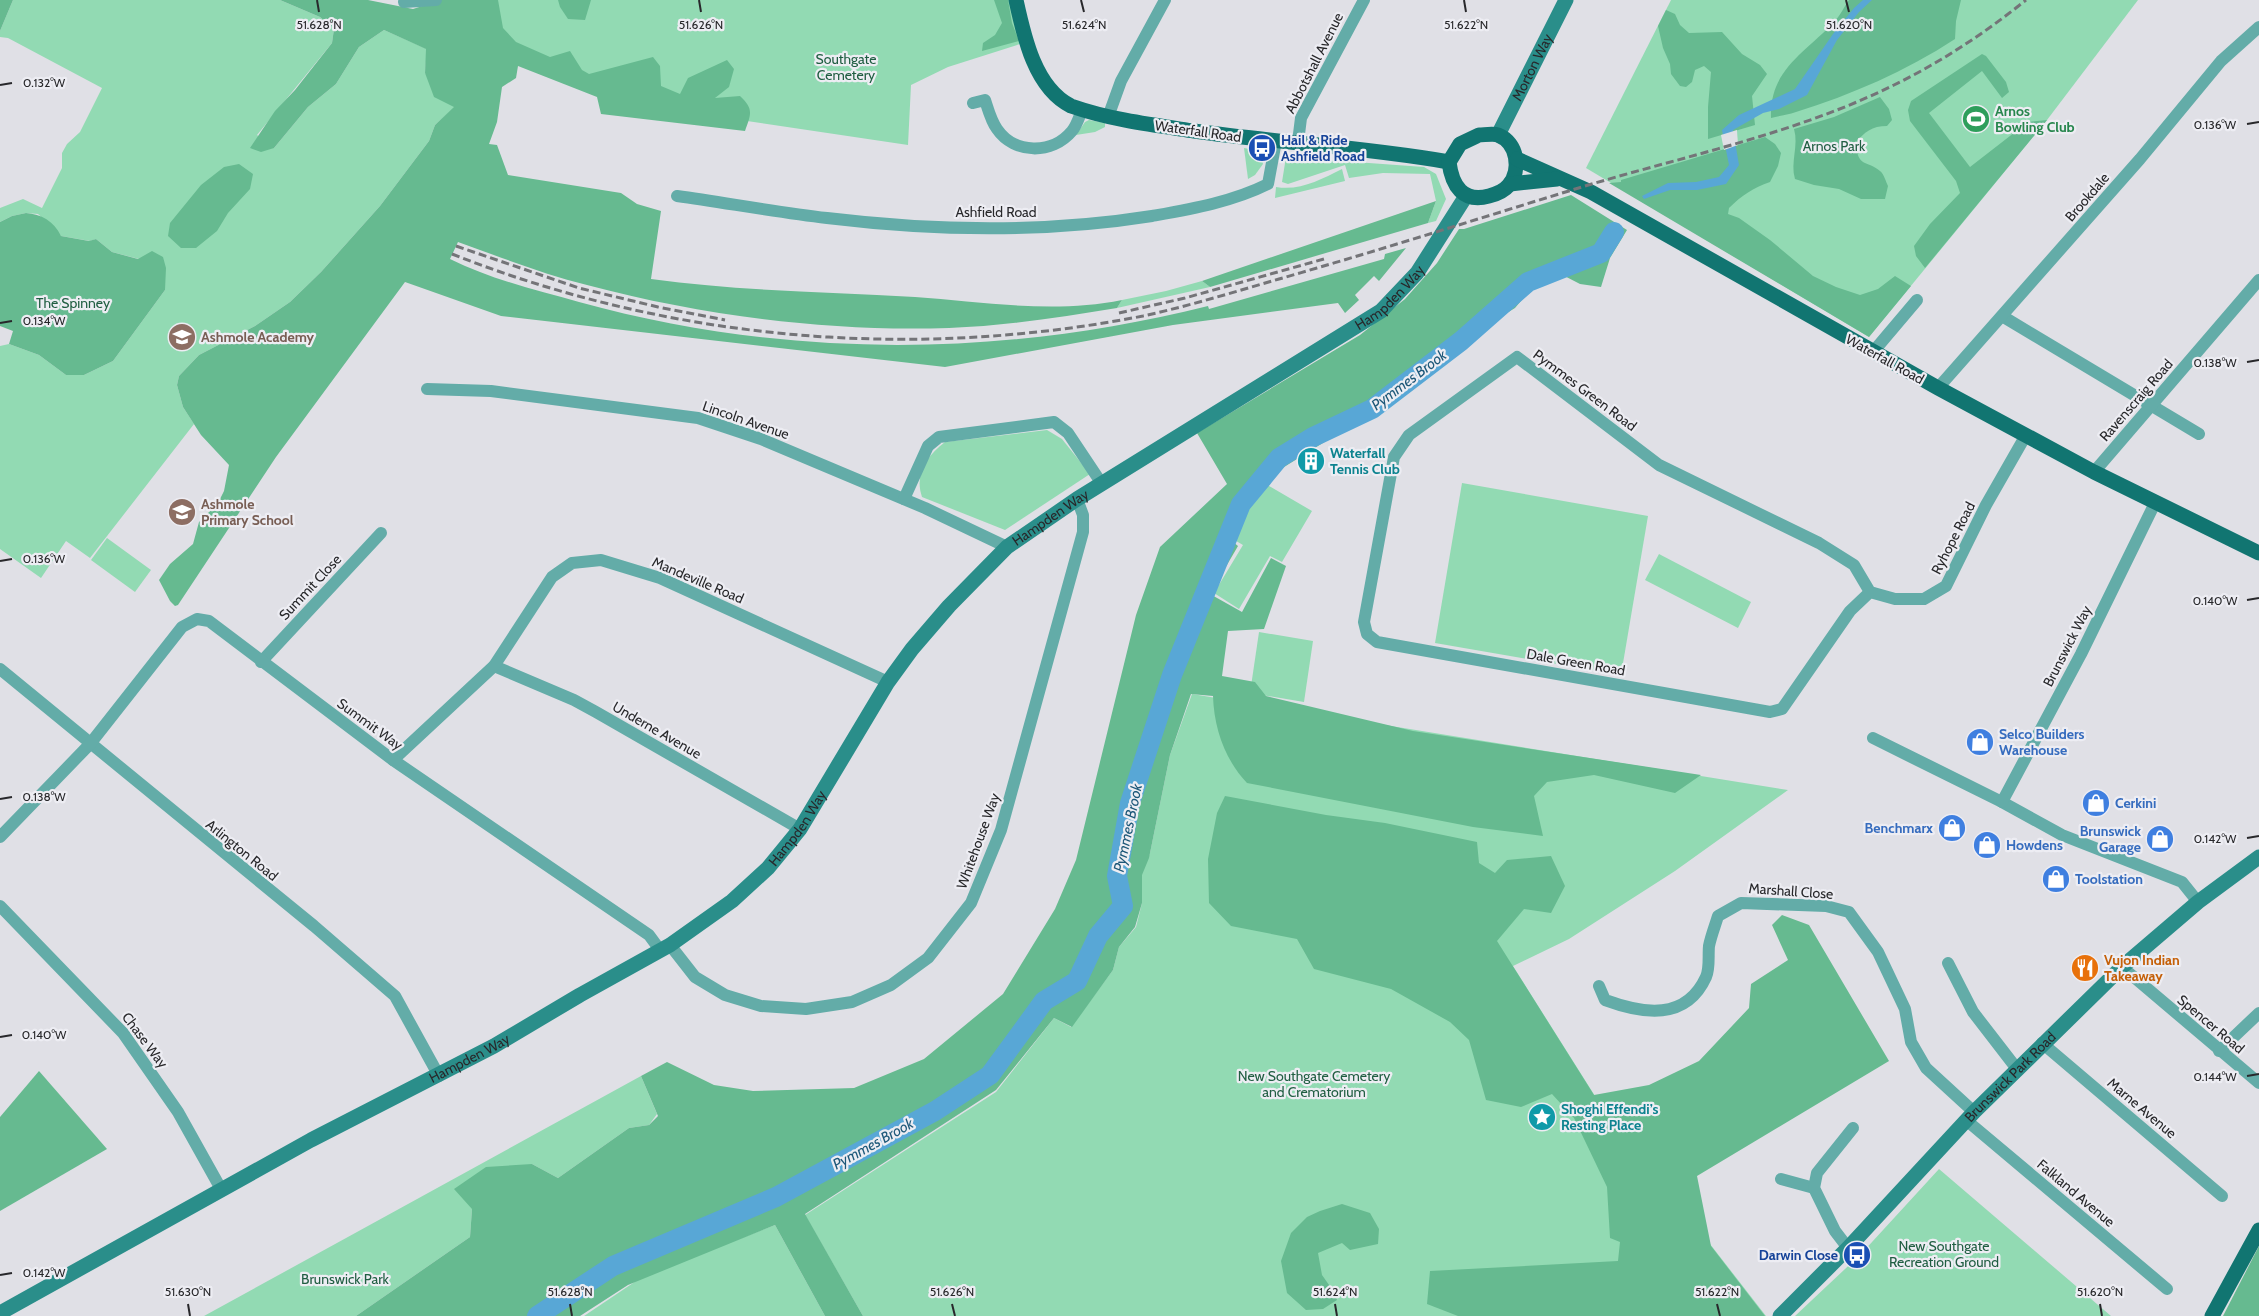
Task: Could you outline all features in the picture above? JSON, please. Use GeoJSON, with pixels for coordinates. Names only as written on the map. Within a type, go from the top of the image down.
{"type":"FeatureCollection","features":[{"type":"Feature","properties":{"kind":"main road","name":"Waterfall Road"},"geometry":{"type":"LineString","coordinates":[[1016,0],[1024,33],[1045,83],[1063,102],[1082,110],[1146,124],[1276,141],[1389,152],[1449,162]]}},
{"type":"Feature","properties":{"kind":"main road"},"geometry":{"type":"LineString","coordinates":[[1479,135],[1498,135],[1509,143],[1517,159],[1515,174],[1510,184],[1492,195],[1479,198],[1466,196],[1452,178],[1449,162],[1460,144],[1479,135]]}},
{"type":"Feature","properties":{"kind":"main road"},"geometry":{"type":"LineString","coordinates":[[1517,159],[1558,179]]}},
{"type":"Feature","properties":{"kind":"main road","name":"Waterfall Road"},"geometry":{"type":"LineString","coordinates":[[1510,184],[1558,179],[1591,192],[1872,352],[2094,472],[2258,551]]}},
{"type":"Feature","properties":{"kind":"main road"},"geometry":{"type":"LineString","coordinates":[[2212,1316],[2259,1230]]}},
{"type":"Feature","properties":{"kind":"street"},"geometry":{"type":"LineString","coordinates":[[404,2],[436,0]]}},
{"type":"Feature","properties":{"kind":"street"},"geometry":{"type":"LineString","coordinates":[[1108,117],[1121,81],[1165,0]]}},
{"type":"Feature","properties":{"kind":"street","name":"Abbotshall Avenue"},"geometry":{"type":"LineString","coordinates":[[1298,142],[1301,118],[1364,0]]}},
{"type":"Feature","properties":{"kind":"street","name":"Morton Way"},"geometry":{"type":"LineString","coordinates":[[1498,135],[1566,0]]}},
{"type":"Feature","properties":{"kind":"street","name":"Brookdale"},"geometry":{"type":"LineString","coordinates":[[1938,388],[2140,159],[2221,61],[2259,27]]}},
{"type":"Feature","properties":{"kind":"street"},"geometry":{"type":"LineString","coordinates":[[973,103],[986,100],[996,129],[1017,146],[1029,149],[1045,147],[1072,132],[1082,110]]}},
{"type":"Feature","properties":{"kind":"street","name":"Ashfield Road"},"geometry":{"type":"LineString","coordinates":[[677,196],[827,218],[925,227],[1030,228],[1100,224],[1190,209],[1252,192],[1268,184],[1276,141]]}},
{"type":"Feature","properties":{"kind":"street","name":"Hampden Way"},"geometry":{"type":"LineString","coordinates":[[0,1313],[311,1140],[439,1076],[665,948],[732,901],[768,868],[800,829],[888,682],[912,649],[949,606],[1007,547],[1077,498],[1381,311],[1417,273],[1466,196]]}},
{"type":"Feature","properties":{"kind":"street","name":"Ravenscraig Road"},"geometry":{"type":"LineString","coordinates":[[2094,472],[2259,280]]}},
{"type":"Feature","properties":{"kind":"street"},"geometry":{"type":"LineString","coordinates":[[1872,352],[1917,300]]}},
{"type":"Feature","properties":{"kind":"street"},"geometry":{"type":"LineString","coordinates":[[2002,316],[2199,434]]}},
{"type":"Feature","properties":{"kind":"street","name":"Pymmes Green Road"},"geometry":{"type":"LineString","coordinates":[[1367,634],[1364,622],[1394,457],[1409,435],[1517,357],[1659,465],[1819,543],[1854,565],[1870,592]]}},
{"type":"Feature","properties":{"kind":"street","name":"Lincoln Avenue"},"geometry":{"type":"LineString","coordinates":[[427,389],[491,391],[698,418],[761,439],[904,499],[1007,547]]}},
{"type":"Feature","properties":{"kind":"street"},"geometry":{"type":"LineString","coordinates":[[904,499],[928,446],[940,437],[1054,422],[1068,433],[1102,484]]}},
{"type":"Feature","properties":{"kind":"street","name":"Ryhope Road"},"geometry":{"type":"LineString","coordinates":[[1870,592],[1896,599],[1924,599],[1946,586],[1986,505],[2026,435]]}},
{"type":"Feature","properties":{"kind":"street","name":"Whitehouse Way"},"geometry":{"type":"LineString","coordinates":[[665,948],[695,977],[725,995],[761,1006],[806,1009],[852,1002],[891,985],[928,958],[971,903],[1001,830],[1084,532],[1083,515],[1077,498]]}},
{"type":"Feature","properties":{"kind":"street","name":"Brunswick Way"},"geometry":{"type":"LineString","coordinates":[[2002,802],[2081,654],[2156,503]]}},
{"type":"Feature","properties":{"kind":"street","name":"Summit Close"},"geometry":{"type":"LineString","coordinates":[[261,662],[381,533]]}},
{"type":"Feature","properties":{"kind":"street","name":"Mandeville Road"},"geometry":{"type":"LineString","coordinates":[[393,760],[494,666],[552,577],[572,563],[601,560],[660,578],[888,682]]}},
{"type":"Feature","properties":{"kind":"street","name":"Dale Green Road"},"geometry":{"type":"LineString","coordinates":[[1367,634],[1377,642],[1770,712],[1782,709],[1850,611],[1870,592]]}},
{"type":"Feature","properties":{"kind":"street","name":"Summit Way"},"geometry":{"type":"LineString","coordinates":[[0,837],[90,744],[182,627],[197,619],[209,622],[393,760],[665,948]]}},
{"type":"Feature","properties":{"kind":"street","name":"Underne Avenue"},"geometry":{"type":"LineString","coordinates":[[494,666],[589,708],[800,829]]}},
{"type":"Feature","properties":{"kind":"street","name":"Arlington Road"},"geometry":{"type":"LineString","coordinates":[[0,669],[314,926],[395,996],[439,1076]]}},
{"type":"Feature","properties":{"kind":"street"},"geometry":{"type":"LineString","coordinates":[[1873,738],[2002,802],[2062,835],[2182,882],[2198,902]]}},
{"type":"Feature","properties":{"kind":"street","name":"Brunswick Park Road"},"geometry":{"type":"LineString","coordinates":[[1780,1316],[1848,1248],[1970,1116],[2042,1043],[2122,967],[2198,902],[2259,857]]}},
{"type":"Feature","properties":{"kind":"street","name":"Marshall Close"},"geometry":{"type":"LineString","coordinates":[[1599,986],[1605,1000],[1621,1006],[1630,1009],[1666,1011],[1693,999],[1707,976],[1709,944],[1718,916],[1741,903],[1826,906],[1848,912],[1878,952],[1905,1009],[1911,1042],[1926,1068],[1970,1116]]}},
{"type":"Feature","properties":{"kind":"street","name":"Chase Way"},"geometry":{"type":"LineString","coordinates":[[0,906],[124,1033],[178,1112],[222,1189]]}},
{"type":"Feature","properties":{"kind":"street"},"geometry":{"type":"LineString","coordinates":[[1948,964],[1973,1012],[2016,1069]]}},
{"type":"Feature","properties":{"kind":"street","name":"Spencer Road"},"geometry":{"type":"LineString","coordinates":[[2122,967],[2259,1083]]}},
{"type":"Feature","properties":{"kind":"street"},"geometry":{"type":"LineString","coordinates":[[2219,1051],[2259,1013]]}},
{"type":"Feature","properties":{"kind":"street","name":"Marne Avenue"},"geometry":{"type":"LineString","coordinates":[[2042,1043],[2222,1196]]}},
{"type":"Feature","properties":{"kind":"street","name":"Falkland Avenue"},"geometry":{"type":"LineString","coordinates":[[1970,1116],[2167,1289]]}},
{"type":"Feature","properties":{"kind":"street"},"geometry":{"type":"LineString","coordinates":[[1848,1248],[1835,1231],[1814,1188],[1817,1173],[1853,1128]]}},
{"type":"Feature","properties":{"kind":"street"},"geometry":{"type":"LineString","coordinates":[[1781,1180],[1814,1188]]}},
{"type":"Feature","properties":{"kind":"green space"},"geometry":{"type":"Polygon","coordinates":[[[0,0],[13,0],[0,31],[0,0]]]}},
{"type":"Feature","properties":{"kind":"green space","name":"Ashmole Academy"},"geometry":{"type":"Polygon","coordinates":[[[13,0],[280,0],[320,17],[334,29],[332,43],[257,135],[274,148],[308,107],[336,84],[359,47],[384,30],[427,49],[425,73],[455,107],[435,125],[429,141],[380,206],[321,272],[290,302],[255,326],[199,355],[179,376],[177,385],[183,407],[194,424],[90,558],[66,541],[41,578],[0,549],[0,346],[9,344],[39,355],[66,375],[84,375],[113,361],[165,290],[139,259],[112,252],[96,239],[90,241],[61,236],[38,214],[26,213],[12,216],[0,222],[0,208],[23,199],[42,208],[62,168],[62,153],[67,144],[80,132],[102,88],[8,38],[0,37],[0,31],[13,0]]]}},
{"type":"Feature","properties":{"kind":"green space"},"geometry":{"type":"Polygon","coordinates":[[[280,0],[368,0],[413,9],[441,0],[498,0],[503,28],[516,42],[550,57],[570,51],[582,70],[589,74],[653,57],[660,66],[661,86],[680,94],[688,78],[727,60],[734,69],[729,87],[715,98],[740,96],[748,105],[750,112],[745,131],[601,114],[597,97],[518,66],[516,78],[502,87],[497,122],[489,144],[497,145],[508,175],[621,193],[637,204],[661,211],[651,279],[750,289],[915,297],[1019,306],[1071,306],[1122,300],[1117,308],[1013,323],[949,328],[858,327],[766,320],[631,296],[554,276],[458,242],[450,259],[513,284],[657,321],[735,334],[814,342],[893,345],[972,343],[1051,335],[1130,323],[1208,306],[1209,309],[1384,259],[1385,254],[1406,248],[1379,281],[1374,276],[1355,295],[1359,300],[1345,313],[1338,303],[1173,325],[945,367],[501,316],[405,282],[276,457],[178,605],[175,606],[170,601],[159,580],[170,564],[193,544],[199,522],[218,503],[224,491],[229,465],[201,435],[183,407],[177,385],[179,376],[199,355],[255,326],[290,302],[321,272],[380,206],[429,141],[435,125],[454,107],[434,97],[425,73],[426,49],[384,30],[359,47],[336,84],[308,107],[274,148],[261,152],[250,148],[275,111],[295,90],[332,43],[334,29],[320,17],[280,0]]]}},
{"type":"Feature","properties":{"kind":"green space","name":"Southgate Cemetery"},"geometry":{"type":"Polygon","coordinates":[[[489,0],[1010,0],[1020,44],[948,67],[911,85],[908,145],[713,116],[520,65],[489,0]]]}},
{"type":"Feature","properties":{"kind":"green space"},"geometry":{"type":"Polygon","coordinates":[[[558,0],[591,0],[585,20],[568,19],[558,0]]]}},
{"type":"Feature","properties":{"kind":"green space"},"geometry":{"type":"Polygon","coordinates":[[[994,0],[1008,0],[1012,23],[1019,41],[982,51],[983,43],[995,35],[1002,23],[994,0]]]}},
{"type":"Feature","properties":{"kind":"green space","name":"Arnos Park"},"geometry":{"type":"Polygon","coordinates":[[[1671,0],[2138,0],[2047,120],[1869,337],[1586,168],[1671,0]]]}},
{"type":"Feature","properties":{"kind":"green space"},"geometry":{"type":"Polygon","coordinates":[[[1849,0],[1961,0],[1956,21],[1955,39],[1898,72],[1858,90],[1796,112],[1771,118],[1772,101],[1782,75],[1801,53],[1836,20],[1849,0]]]}},
{"type":"Feature","properties":{"kind":"green space"},"geometry":{"type":"Polygon","coordinates":[[[1666,10],[1675,14],[1680,25],[1689,33],[1722,32],[1742,54],[1760,65],[1767,74],[1752,96],[1755,125],[1708,139],[1711,72],[1704,66],[1695,70],[1692,82],[1686,87],[1680,86],[1671,74],[1670,64],[1663,48],[1658,26],[1666,10]]]}},
{"type":"Feature","properties":{"kind":"green space"},"geometry":{"type":"Polygon","coordinates":[[[1982,54],[1986,56],[2006,82],[2009,92],[2002,98],[1982,71],[1929,113],[1970,167],[2028,122],[2047,120],[1925,268],[1916,256],[1914,246],[1930,224],[1960,193],[1956,181],[1910,121],[1908,110],[1911,101],[1982,54]]]}},
{"type":"Feature","properties":{"kind":"green space"},"geometry":{"type":"Polygon","coordinates":[[[1880,97],[1889,109],[1892,120],[1887,126],[1869,130],[1856,143],[1861,160],[1875,167],[1884,176],[1888,186],[1885,199],[1861,199],[1839,189],[1814,185],[1795,179],[1793,166],[1796,142],[1794,129],[1834,117],[1880,97]]]}},
{"type":"Feature","properties":{"kind":"green space"},"geometry":{"type":"Polygon","coordinates":[[[1089,120],[1105,123],[1105,127],[1095,132],[1076,135],[1085,122],[1089,120]]]}},
{"type":"Feature","properties":{"kind":"green space"},"geometry":{"type":"Polygon","coordinates":[[[1765,137],[1775,144],[1781,153],[1778,166],[1770,182],[1753,189],[1743,196],[1729,208],[1728,214],[1739,218],[1770,240],[1813,276],[1836,287],[1860,295],[1878,289],[1895,276],[1911,286],[1869,337],[1609,183],[1621,182],[1621,180],[1765,137]]]}},
{"type":"Feature","properties":{"kind":"green space"},"geometry":{"type":"Polygon","coordinates":[[[1244,148],[1257,152],[1263,164],[1255,175],[1248,179],[1244,148]]]}},
{"type":"Feature","properties":{"kind":"green space"},"geometry":{"type":"Polygon","coordinates":[[[1286,157],[1424,167],[1436,174],[1446,199],[1436,221],[1428,223],[1436,201],[1430,174],[1383,173],[1349,178],[1345,165],[1288,184],[1282,182],[1286,157]]]}},
{"type":"Feature","properties":{"kind":"green space"},"geometry":{"type":"Polygon","coordinates":[[[239,164],[253,174],[250,189],[228,213],[217,231],[196,248],[181,248],[168,236],[170,223],[201,185],[224,167],[239,164]]]}},
{"type":"Feature","properties":{"kind":"green space"},"geometry":{"type":"Polygon","coordinates":[[[1342,169],[1345,181],[1275,198],[1276,187],[1302,186],[1318,181],[1342,169]]]}},
{"type":"Feature","properties":{"kind":"green space"},"geometry":{"type":"Polygon","coordinates":[[[1571,195],[1627,230],[1610,258],[1601,287],[1580,284],[1549,268],[1515,308],[1481,329],[1368,415],[1263,480],[1227,537],[1238,546],[1210,594],[1242,612],[1271,558],[1286,566],[1264,629],[1228,631],[1222,676],[1255,682],[1266,696],[1413,731],[1701,775],[1675,793],[1594,775],[1547,782],[1534,796],[1543,836],[1473,827],[1247,783],[1239,774],[1222,743],[1218,732],[1213,696],[1191,694],[1170,755],[1149,858],[1142,875],[1142,903],[1135,927],[1119,947],[1113,970],[1072,1027],[1054,1018],[996,1090],[805,1214],[863,1316],[825,1316],[775,1225],[628,1285],[580,1316],[356,1316],[470,1237],[472,1209],[454,1189],[486,1167],[532,1164],[558,1178],[629,1128],[649,1125],[658,1116],[641,1076],[667,1062],[714,1085],[753,1091],[854,1088],[924,1059],[1003,994],[1055,909],[1076,860],[1136,615],[1160,547],[1227,484],[1197,433],[1360,335],[1405,299],[1437,263],[1459,229],[1571,195]]]}},
{"type":"Feature","properties":{"kind":"green space"},"geometry":{"type":"Polygon","coordinates":[[[1436,201],[1428,223],[1210,287],[1202,281],[1436,201]]]}},
{"type":"Feature","properties":{"kind":"green space","name":"The Spinney"},"geometry":{"type":"Polygon","coordinates":[[[26,213],[37,215],[51,222],[61,236],[89,241],[96,239],[112,252],[138,259],[152,251],[163,257],[166,268],[165,290],[113,361],[84,375],[66,375],[39,355],[9,344],[13,331],[0,326],[0,222],[12,216],[26,213]]]}},
{"type":"Feature","properties":{"kind":"green space"},"geometry":{"type":"Polygon","coordinates":[[[1202,281],[1210,287],[1117,308],[1122,300],[1202,281]]]}},
{"type":"Feature","properties":{"kind":"green space"},"geometry":{"type":"Polygon","coordinates":[[[1047,430],[1062,439],[1090,474],[1005,530],[922,497],[920,489],[921,473],[928,459],[945,442],[1047,430]]]}},
{"type":"Feature","properties":{"kind":"green space"},"geometry":{"type":"Polygon","coordinates":[[[1264,483],[1312,511],[1282,562],[1270,556],[1239,609],[1214,593],[1243,545],[1231,538],[1264,483]]]}},
{"type":"Feature","properties":{"kind":"green space"},"geometry":{"type":"Polygon","coordinates":[[[1462,483],[1648,516],[1621,675],[1435,643],[1462,483]]]}},
{"type":"Feature","properties":{"kind":"green space"},"geometry":{"type":"Polygon","coordinates":[[[107,538],[151,570],[135,592],[91,560],[107,538]]]}},
{"type":"Feature","properties":{"kind":"green space"},"geometry":{"type":"Polygon","coordinates":[[[1659,554],[1751,602],[1738,628],[1645,580],[1659,554]]]}},
{"type":"Feature","properties":{"kind":"green space"},"geometry":{"type":"Polygon","coordinates":[[[1259,632],[1313,641],[1304,702],[1250,693],[1259,632]]]}},
{"type":"Feature","properties":{"kind":"green space","name":"New Southgate Cemetery and Crematorium"},"geometry":{"type":"Polygon","coordinates":[[[1192,694],[1788,790],[1675,871],[1569,939],[1513,966],[1595,1096],[1766,1316],[863,1316],[805,1215],[996,1092],[1054,1018],[1071,1027],[1113,970],[1119,947],[1136,927],[1142,903],[1141,876],[1150,853],[1170,755],[1192,694]]]}},
{"type":"Feature","properties":{"kind":"green space"},"geometry":{"type":"Polygon","coordinates":[[[1225,796],[1326,815],[1385,823],[1477,842],[1479,863],[1495,873],[1507,860],[1551,856],[1565,886],[1551,913],[1524,909],[1497,941],[1594,1095],[1649,1085],[1699,1061],[1749,1008],[1751,984],[1788,960],[1772,925],[1782,915],[1809,925],[1889,1061],[1697,1176],[1711,1246],[1765,1316],[1458,1316],[1427,1304],[1430,1271],[1618,1261],[1620,1242],[1610,1238],[1607,1187],[1574,1118],[1552,1094],[1521,1107],[1486,1100],[1469,1040],[1450,1022],[1391,989],[1314,969],[1297,939],[1231,926],[1209,903],[1208,859],[1217,813],[1225,796]]]}},
{"type":"Feature","properties":{"kind":"green space"},"geometry":{"type":"Polygon","coordinates":[[[39,1071],[107,1149],[0,1211],[0,1117],[39,1071]]]}},
{"type":"Feature","properties":{"kind":"green space","name":"Brunswick Park"},"geometry":{"type":"Polygon","coordinates":[[[641,1076],[657,1114],[649,1125],[629,1128],[558,1178],[532,1164],[472,1209],[470,1237],[356,1316],[204,1316],[641,1076]]]}},
{"type":"Feature","properties":{"kind":"green space","name":"New Southgate Recreation Ground"},"geometry":{"type":"Polygon","coordinates":[[[1939,1169],[2111,1316],[1795,1316],[1861,1254],[1939,1169]]]}},
{"type":"Feature","properties":{"kind":"green space"},"geometry":{"type":"Polygon","coordinates":[[[1342,1204],[1370,1213],[1379,1229],[1378,1244],[1350,1250],[1342,1243],[1318,1253],[1322,1275],[1334,1292],[1337,1300],[1323,1309],[1306,1310],[1287,1293],[1281,1261],[1291,1233],[1307,1217],[1342,1204]]]}},
{"type":"Feature","properties":{"kind":"green space"},"geometry":{"type":"Polygon","coordinates":[[[775,1225],[825,1316],[584,1316],[642,1277],[775,1225]]]}},
{"type":"Feature","properties":{"kind":"green space"},"geometry":{"type":"Polygon","coordinates":[[[2259,1246],[2259,1316],[2223,1316],[2259,1246]]]}},
{"type":"Feature","properties":{"kind":"water"},"geometry":{"type":"Polygon","coordinates":[[[1863,0],[1872,0],[1859,12],[1837,40],[1807,95],[1779,109],[1763,113],[1733,130],[1739,165],[1726,184],[1697,190],[1670,190],[1644,199],[1642,196],[1668,183],[1696,182],[1719,177],[1729,165],[1722,130],[1739,115],[1795,89],[1833,34],[1863,0]]]}},
{"type":"Feature","properties":{"kind":"pier"},"geometry":{"type":"Polygon","coordinates":[[[1737,130],[1738,145],[1724,150],[1721,135],[1737,130]]]}},
{"type":"Feature","properties":{"kind":"waterway","name":"Pymmes Brook"},"geometry":{"type":"LineString","coordinates":[[537,1316],[613,1266],[776,1197],[935,1111],[990,1075],[1044,1001],[1077,981],[1098,936],[1123,906],[1117,876],[1130,803],[1172,675],[1241,504],[1279,458],[1313,437],[1372,409],[1461,341],[1528,282],[1601,253],[1614,232]]}},
{"type":"Feature","properties":{"kind":"railway"},"geometry":{"type":"LineString","coordinates":[[452,254],[535,283],[620,307],[706,324],[793,334],[881,339],[969,338],[1056,330],[1143,316],[1316,268],[1612,178],[1735,144],[1816,118],[1856,103],[1929,67],[1995,24],[2026,0]]}},
{"type":"Feature","properties":{"kind":"railway"},"geometry":{"type":"LineString","coordinates":[[456,246],[579,288],[658,307],[725,320]]}},
{"type":"Feature","properties":{"kind":"railway"},"geometry":{"type":"LineString","coordinates":[[1119,313],[1185,298],[1324,259]]}},
{"type":"Feature","properties":{"kind":"place","name":"Arnos Bowling Club"},"geometry":{"type":"Point","coordinates":[1976,119]}},
{"type":"Feature","properties":{"kind":"place","name":"Hail & Ride Ashfield Road"},"geometry":{"type":"Point","coordinates":[1262,148]}},
{"type":"Feature","properties":{"kind":"place","name":"Ashmole Academy"},"geometry":{"type":"Point","coordinates":[182,337]}},
{"type":"Feature","properties":{"kind":"place","name":"Waterfall Tennis Club"},"geometry":{"type":"Point","coordinates":[1311,461]}},
{"type":"Feature","properties":{"kind":"place","name":"Ashmole Primary School"},"geometry":{"type":"Point","coordinates":[182,512]}},
{"type":"Feature","properties":{"kind":"place","name":"Selco Builders Warehouse"},"geometry":{"type":"Point","coordinates":[1980,742]}},
{"type":"Feature","properties":{"kind":"place","name":"Cerkini"},"geometry":{"type":"Point","coordinates":[2096,803]}},
{"type":"Feature","properties":{"kind":"place","name":"Benchmarx"},"geometry":{"type":"Point","coordinates":[1952,828]}},
{"type":"Feature","properties":{"kind":"place","name":"Brunswick Garage"},"geometry":{"type":"Point","coordinates":[2160,839]}},
{"type":"Feature","properties":{"kind":"place","name":"Howdens"},"geometry":{"type":"Point","coordinates":[1987,845]}},
{"type":"Feature","properties":{"kind":"place","name":"Toolstation"},"geometry":{"type":"Point","coordinates":[2056,879]}},
{"type":"Feature","properties":{"kind":"place","name":"Vujon Indian Takeaway"},"geometry":{"type":"Point","coordinates":[2085,968]}},
{"type":"Feature","properties":{"kind":"place","name":"Shoghi Effendi’s Resting Place"},"geometry":{"type":"Point","coordinates":[1542,1117]}},
{"type":"Feature","properties":{"kind":"place","name":"Darwin Close"},"geometry":{"type":"Point","coordinates":[1857,1255]}}]}
